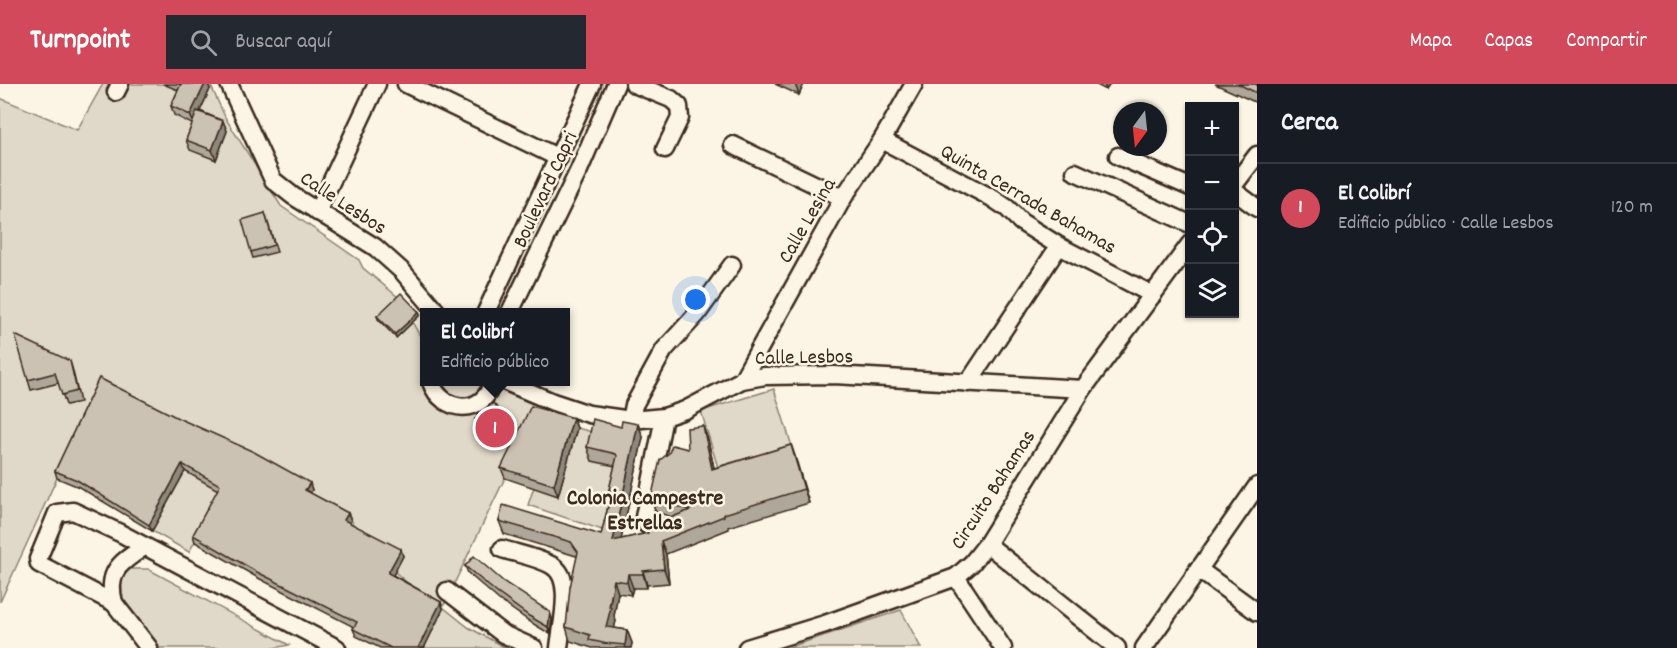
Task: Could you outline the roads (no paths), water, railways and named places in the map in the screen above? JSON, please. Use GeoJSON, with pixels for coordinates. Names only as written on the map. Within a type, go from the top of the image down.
{"type":"FeatureCollection","features":[{"type":"Feature","properties":{"kind":"street","name":"Calle Lesbos"},"geometry":{"type":"LineString","coordinates":[[229,84],[273,180],[282,189],[317,212],[375,247],[403,272],[434,308]]}},
{"type":"Feature","properties":{"kind":"street"},"geometry":{"type":"LineString","coordinates":[[317,212],[377,84]]}},
{"type":"Feature","properties":{"kind":"street"},"geometry":{"type":"LineString","coordinates":[[406,84],[559,158]]}},
{"type":"Feature","properties":{"kind":"street","name":"Boulevard Capri"},"geometry":{"type":"LineString","coordinates":[[488,308],[592,84]]}},
{"type":"Feature","properties":{"kind":"street","name":"Boulevard Capri"},"geometry":{"type":"LineString","coordinates":[[512,308],[579,170],[616,84]]}},
{"type":"Feature","properties":{"kind":"street"},"geometry":{"type":"LineString","coordinates":[[634,84],[671,99],[679,106],[680,118],[665,149]]}},
{"type":"Feature","properties":{"kind":"street","name":"Calle Lesina"},"geometry":{"type":"LineString","coordinates":[[741,380],[843,198],[882,140],[914,84]]}},
{"type":"Feature","properties":{"kind":"street","name":"Quinta Cerrada Bahamas"},"geometry":{"type":"LineString","coordinates":[[882,140],[992,198],[1020,222],[1059,246],[1153,294]]}},
{"type":"Feature","properties":{"kind":"street"},"geometry":{"type":"LineString","coordinates":[[733,145],[843,198]]}},
{"type":"Feature","properties":{"kind":"street"},"geometry":{"type":"LineString","coordinates":[[1239,178],[1257,155]]}},
{"type":"Feature","properties":{"kind":"street"},"geometry":{"type":"LineString","coordinates":[[1118,156],[1185,185]]}},
{"type":"Feature","properties":{"kind":"street"},"geometry":{"type":"LineString","coordinates":[[1075,171],[1185,222]]}},
{"type":"Feature","properties":{"kind":"street"},"geometry":{"type":"LineString","coordinates":[[1239,195],[1257,208]]}},
{"type":"Feature","properties":{"kind":"street"},"geometry":{"type":"LineString","coordinates":[[968,383],[1059,246]]}},
{"type":"Feature","properties":{"kind":"street","name":"Circuito Bahamas"},"geometry":{"type":"LineString","coordinates":[[747,648],[825,624],[956,577],[972,563],[987,544],[1083,389],[1185,251]]}},
{"type":"Feature","properties":{"kind":"street"},"geometry":{"type":"LineString","coordinates":[[631,420],[634,405],[664,350],[697,314],[732,265]]}},
{"type":"Feature","properties":{"kind":"street","name":"Calle Lesbos"},"geometry":{"type":"LineString","coordinates":[[517,386],[553,402],[589,414],[631,420],[664,417],[685,410],[741,380],[788,374],[1083,389]]}},
{"type":"Feature","properties":{"kind":"street"},"geometry":{"type":"LineString","coordinates":[[434,386],[440,398],[459,407],[479,402],[487,395],[490,386]]}},
{"type":"Feature","properties":{"kind":"street"},"geometry":{"type":"LineString","coordinates":[[661,528],[647,525],[644,517],[664,417]]}},
{"type":"Feature","properties":{"kind":"street"},"geometry":{"type":"LineString","coordinates":[[1144,648],[1257,486]]}},
{"type":"Feature","properties":{"kind":"street"},"geometry":{"type":"LineString","coordinates":[[149,648],[114,603],[39,564],[38,559],[57,513],[73,511],[120,533],[337,648]]}},
{"type":"Feature","properties":{"kind":"street"},"geometry":{"type":"LineString","coordinates":[[987,544],[1118,648]]}},
{"type":"Feature","properties":{"kind":"street"},"geometry":{"type":"LineString","coordinates":[[114,603],[111,586],[114,572],[126,559],[144,547]]}},
{"type":"Feature","properties":{"kind":"street"},"geometry":{"type":"LineString","coordinates":[[502,549],[551,565],[561,572],[566,585],[559,648]]}},
{"type":"Feature","properties":{"kind":"street"},"geometry":{"type":"LineString","coordinates":[[1198,569],[1257,612]]}},
{"type":"Feature","properties":{"kind":"street"},"geometry":{"type":"LineString","coordinates":[[956,577],[1003,648]]}},
{"type":"Feature","properties":{"kind":"street"},"geometry":{"type":"LineString","coordinates":[[447,591],[503,634],[534,648]]}},
{"type":"Feature","properties":{"kind":"place","name":"El Colibrí"},"geometry":{"type":"Point","coordinates":[495,428]}},
{"type":"Feature","properties":{"kind":"district","name":"Colonia Campestre Estrellas"},"geometry":{"type":"Point","coordinates":[645,509]}}]}
